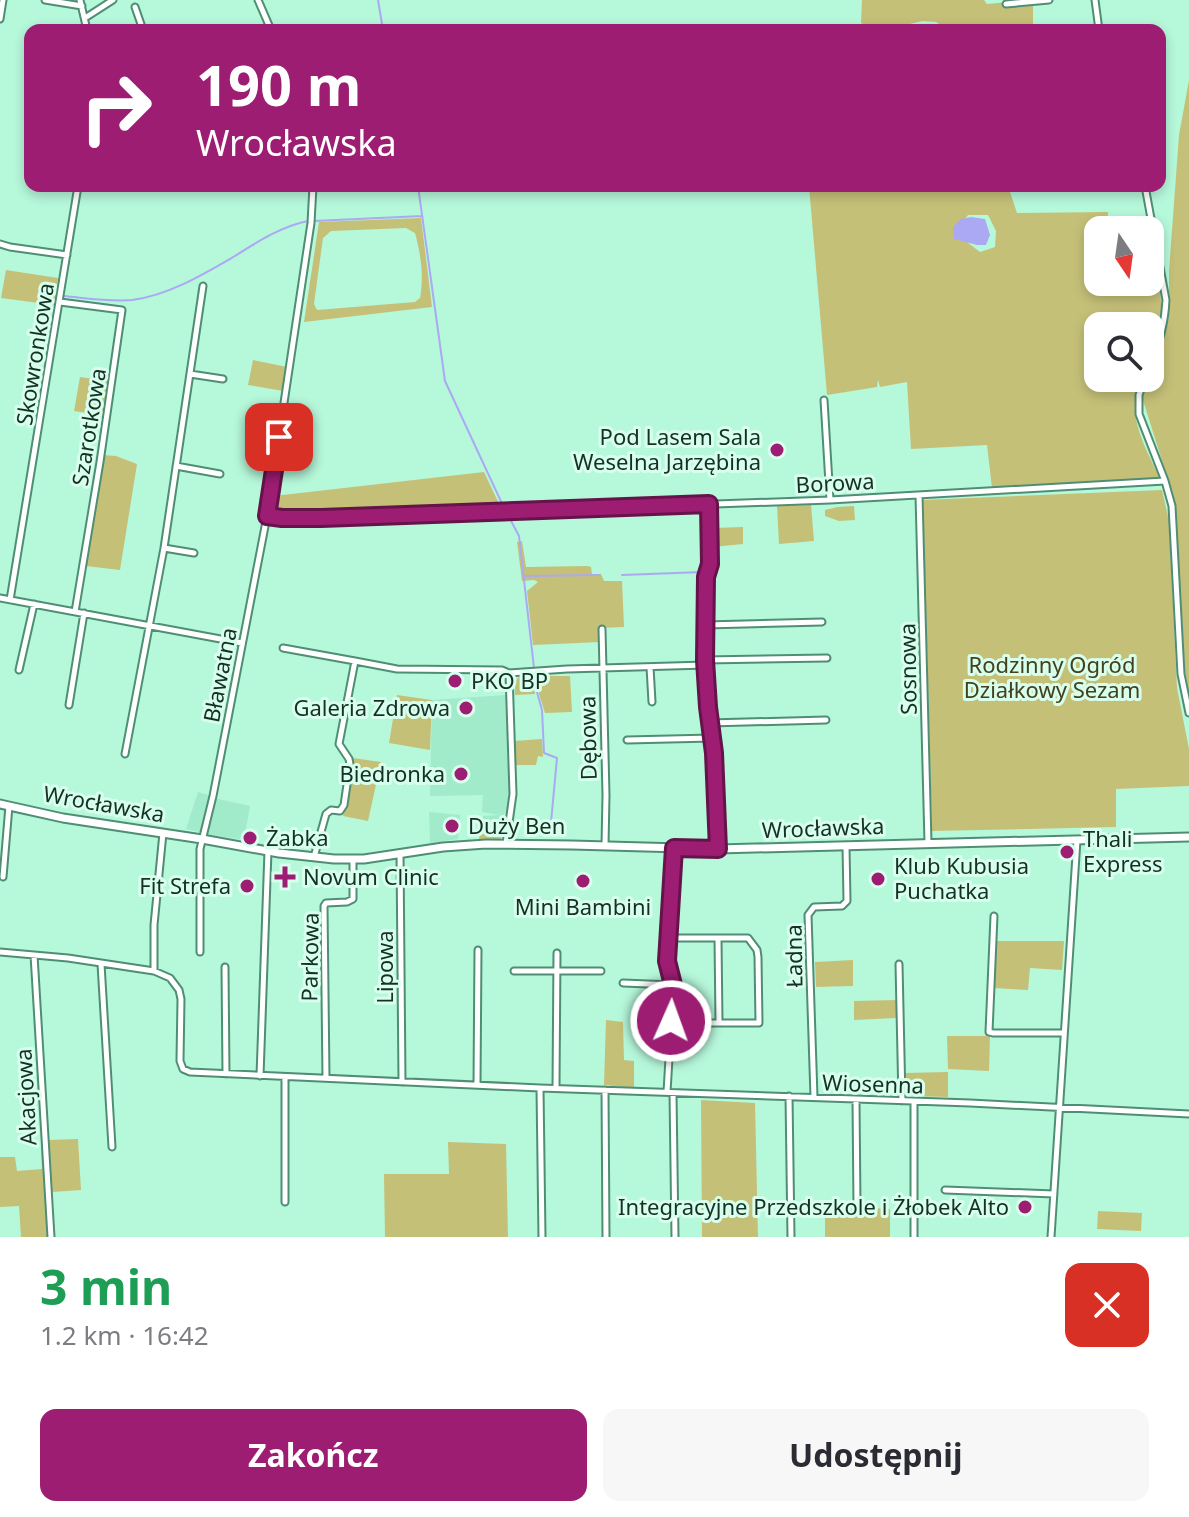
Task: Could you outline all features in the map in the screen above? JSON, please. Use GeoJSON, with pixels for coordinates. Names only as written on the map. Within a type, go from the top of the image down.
{"type":"FeatureCollection","features":[{"type":"Feature","properties":{"kind":"street"},"geometry":{"type":"LineString","coordinates":[[0,19],[3,0]]}},
{"type":"Feature","properties":{"kind":"street"},"geometry":{"type":"LineString","coordinates":[[45,0],[81,3],[86,24]]}},
{"type":"Feature","properties":{"kind":"street"},"geometry":{"type":"LineString","coordinates":[[85,18],[113,0]]}},
{"type":"Feature","properties":{"kind":"street"},"geometry":{"type":"LineString","coordinates":[[258,0],[268,24]]}},
{"type":"Feature","properties":{"kind":"street"},"geometry":{"type":"LineString","coordinates":[[1006,4],[1049,0]]}},
{"type":"Feature","properties":{"kind":"street"},"geometry":{"type":"LineString","coordinates":[[1095,0],[1098,24]]}},
{"type":"Feature","properties":{"kind":"street"},"geometry":{"type":"LineString","coordinates":[[135,7],[141,24]]}},
{"type":"Feature","properties":{"kind":"street","name":"Skowronkowa"},"geometry":{"type":"LineString","coordinates":[[10,600],[77,192]]}},
{"type":"Feature","properties":{"kind":"street","name":"Bławatna"},"geometry":{"type":"LineString","coordinates":[[202,839],[267,516],[311,223],[313,192]]}},
{"type":"Feature","properties":{"kind":"street"},"geometry":{"type":"LineString","coordinates":[[1146,192],[1166,300],[1164,325]]}},
{"type":"Feature","properties":{"kind":"street","name":"Skowronkowa"},"geometry":{"type":"LineString","coordinates":[[2,244],[67,255]]}},
{"type":"Feature","properties":{"kind":"street"},"geometry":{"type":"LineString","coordinates":[[125,754],[164,548],[203,286]]}},
{"type":"Feature","properties":{"kind":"street","name":"Szarotkowa"},"geometry":{"type":"LineString","coordinates":[[60,302],[122,310],[75,612]]}},
{"type":"Feature","properties":{"kind":"street"},"geometry":{"type":"LineString","coordinates":[[190,374],[223,379]]}},
{"type":"Feature","properties":{"kind":"street"},"geometry":{"type":"LineString","coordinates":[[1140,392],[1139,414],[1165,481],[1173,514],[1181,674],[1189,713]]}},
{"type":"Feature","properties":{"kind":"street"},"geometry":{"type":"LineString","coordinates":[[824,400],[830,500]]}},
{"type":"Feature","properties":{"kind":"street"},"geometry":{"type":"LineString","coordinates":[[176,466],[220,474]]}},
{"type":"Feature","properties":{"kind":"street","name":"Borowa"},"geometry":{"type":"LineString","coordinates":[[267,516],[321,518],[830,500],[1165,481]]}},
{"type":"Feature","properties":{"kind":"street","name":"Sosnowa"},"geometry":{"type":"LineString","coordinates":[[919,495],[928,843]]}},
{"type":"Feature","properties":{"kind":"street"},"geometry":{"type":"LineString","coordinates":[[709,504],[710,564],[706,577],[705,663],[718,849]]}},
{"type":"Feature","properties":{"kind":"street"},"geometry":{"type":"LineString","coordinates":[[164,548],[194,553]]}},
{"type":"Feature","properties":{"kind":"street"},"geometry":{"type":"LineString","coordinates":[[0,598],[242,643]]}},
{"type":"Feature","properties":{"kind":"street"},"geometry":{"type":"LineString","coordinates":[[19,670],[34,604]]}},
{"type":"Feature","properties":{"kind":"street"},"geometry":{"type":"LineString","coordinates":[[69,705],[84,613]]}},
{"type":"Feature","properties":{"kind":"street"},"geometry":{"type":"LineString","coordinates":[[705,625],[822,622]]}},
{"type":"Feature","properties":{"kind":"street","name":"Dębowa"},"geometry":{"type":"LineString","coordinates":[[602,629],[605,846]]}},
{"type":"Feature","properties":{"kind":"street"},"geometry":{"type":"LineString","coordinates":[[283,648],[397,669],[502,670],[509,673],[827,658]]}},
{"type":"Feature","properties":{"kind":"street"},"geometry":{"type":"LineString","coordinates":[[314,857],[326,814],[331,810],[340,811],[344,805],[350,764],[339,744],[355,661]]}},
{"type":"Feature","properties":{"kind":"street"},"geometry":{"type":"LineString","coordinates":[[650,667],[652,702]]}},
{"type":"Feature","properties":{"kind":"street"},"geometry":{"type":"LineString","coordinates":[[506,844],[513,794],[509,673]]}},
{"type":"Feature","properties":{"kind":"street"},"geometry":{"type":"LineString","coordinates":[[709,723],[826,720]]}},
{"type":"Feature","properties":{"kind":"street"},"geometry":{"type":"LineString","coordinates":[[627,740],[712,738]]}},
{"type":"Feature","properties":{"kind":"street","name":"Wrocławska"},"geometry":{"type":"LineString","coordinates":[[0,804],[63,818],[268,851],[353,859],[455,846],[506,844],[718,849],[1189,837]]}},
{"type":"Feature","properties":{"kind":"street"},"geometry":{"type":"LineString","coordinates":[[3,877],[9,806]]}},
{"type":"Feature","properties":{"kind":"street"},"geometry":{"type":"LineString","coordinates":[[0,952],[154,971],[154,925],[163,833]]}},
{"type":"Feature","properties":{"kind":"street"},"geometry":{"type":"LineString","coordinates":[[200,952],[202,839]]}},
{"type":"Feature","properties":{"kind":"street"},"geometry":{"type":"LineString","coordinates":[[1051,1237],[1077,839]]}},
{"type":"Feature","properties":{"kind":"street","name":"Ładna"},"geometry":{"type":"LineString","coordinates":[[814,1097],[808,915],[814,907],[845,904],[847,901],[846,846]]}},
{"type":"Feature","properties":{"kind":"street"},"geometry":{"type":"LineString","coordinates":[[674,848],[667,961],[673,985],[670,1092],[675,1237]]}},
{"type":"Feature","properties":{"kind":"street"},"geometry":{"type":"LineString","coordinates":[[260,1076],[268,851]]}},
{"type":"Feature","properties":{"kind":"street","name":"Lipowa"},"geometry":{"type":"LineString","coordinates":[[400,853],[402,1082]]}},
{"type":"Feature","properties":{"kind":"street","name":"Parkowa"},"geometry":{"type":"LineString","coordinates":[[326,1078],[324,906],[326,903],[353,899],[353,859]]}},
{"type":"Feature","properties":{"kind":"street"},"geometry":{"type":"LineString","coordinates":[[994,916],[989,1032],[1063,1033]]}},
{"type":"Feature","properties":{"kind":"street"},"geometry":{"type":"LineString","coordinates":[[668,938],[748,938],[757,950],[759,1023],[671,1021]]}},
{"type":"Feature","properties":{"kind":"street"},"geometry":{"type":"LineString","coordinates":[[718,938],[719,1023]]}},
{"type":"Feature","properties":{"kind":"street"},"geometry":{"type":"LineString","coordinates":[[477,1085],[478,950]]}},
{"type":"Feature","properties":{"kind":"street"},"geometry":{"type":"LineString","coordinates":[[556,1088],[557,953]]}},
{"type":"Feature","properties":{"kind":"street","name":"Akacjowa"},"geometry":{"type":"LineString","coordinates":[[34,955],[51,1237]]}},
{"type":"Feature","properties":{"kind":"street"},"geometry":{"type":"LineString","coordinates":[[101,964],[112,1147]]}},
{"type":"Feature","properties":{"kind":"street"},"geometry":{"type":"LineString","coordinates":[[899,964],[902,1101]]}},
{"type":"Feature","properties":{"kind":"street"},"geometry":{"type":"LineString","coordinates":[[225,967],[226,1074]]}},
{"type":"Feature","properties":{"kind":"street","name":"Wiosenna"},"geometry":{"type":"LineString","coordinates":[[154,971],[170,978],[179,990],[180,1061],[183,1069],[190,1072],[1189,1114]]}},
{"type":"Feature","properties":{"kind":"street"},"geometry":{"type":"LineString","coordinates":[[514,971],[601,971]]}},
{"type":"Feature","properties":{"kind":"street"},"geometry":{"type":"LineString","coordinates":[[623,983],[673,985]]}},
{"type":"Feature","properties":{"kind":"street"},"geometry":{"type":"LineString","coordinates":[[285,1077],[285,1202]]}},
{"type":"Feature","properties":{"kind":"street"},"geometry":{"type":"LineString","coordinates":[[540,1088],[542,1237]]}},
{"type":"Feature","properties":{"kind":"street"},"geometry":{"type":"LineString","coordinates":[[605,1090],[606,1237]]}},
{"type":"Feature","properties":{"kind":"street"},"geometry":{"type":"LineString","coordinates":[[789,1096],[791,1237]]}},
{"type":"Feature","properties":{"kind":"street"},"geometry":{"type":"LineString","coordinates":[[856,1100],[857,1207]]}},
{"type":"Feature","properties":{"kind":"street"},"geometry":{"type":"LineString","coordinates":[[914,1102],[914,1237]]}},
{"type":"Feature","properties":{"kind":"street"},"geometry":{"type":"LineString","coordinates":[[945,1190],[1054,1194]]}},
{"type":"Feature","properties":{"kind":"shaded area"},"geometry":{"type":"Polygon","coordinates":[[[961,219],[985,219],[990,235],[986,245],[954,239],[953,227],[961,219]]]}},
{"type":"Feature","properties":{"kind":"shaded area"},"geometry":{"type":"Polygon","coordinates":[[[506,695],[509,803],[504,815],[505,823],[483,823],[483,816],[499,815],[482,812],[483,795],[430,796],[432,700],[506,695]]]}},
{"type":"Feature","properties":{"kind":"shaded area"},"geometry":{"type":"Polygon","coordinates":[[[198,792],[211,796],[204,833],[186,829],[198,792]]]}},
{"type":"Feature","properties":{"kind":"shaded area"},"geometry":{"type":"Polygon","coordinates":[[[214,798],[250,806],[244,840],[207,834],[214,798]]]}},
{"type":"Feature","properties":{"kind":"shaded area"},"geometry":{"type":"Polygon","coordinates":[[[429,812],[460,815],[458,839],[430,843],[429,812]]]}},
{"type":"Feature","properties":{"kind":"green space"},"geometry":{"type":"Polygon","coordinates":[[[862,0],[984,0],[987,4],[1033,0],[1033,24],[861,23],[862,0]]]}},
{"type":"Feature","properties":{"kind":"green space"},"geometry":{"type":"Polygon","coordinates":[[[1189,80],[1189,696],[1176,517],[1169,483],[1142,397],[1144,392],[1164,392],[1164,334],[1169,317],[1169,271],[1179,135],[1189,80]]]}},
{"type":"Feature","properties":{"kind":"green space"},"geometry":{"type":"Polygon","coordinates":[[[810,192],[1010,192],[1017,213],[1108,212],[1108,216],[1084,216],[1084,296],[1161,296],[1162,312],[1084,312],[1084,392],[1136,392],[1139,430],[1160,479],[992,488],[987,445],[911,449],[907,382],[880,387],[878,380],[877,387],[827,395],[810,192]],[[968,215],[955,233],[980,252],[995,247],[996,231],[988,215],[968,215]]]}},
{"type":"Feature","properties":{"kind":"green space"},"geometry":{"type":"Polygon","coordinates":[[[421,218],[432,307],[304,322],[319,222],[421,218]],[[406,228],[331,231],[323,238],[314,304],[317,310],[415,302],[420,298],[422,274],[415,233],[406,228]]]}},
{"type":"Feature","properties":{"kind":"green space"},"geometry":{"type":"Polygon","coordinates":[[[6,270],[58,278],[54,305],[1,298],[6,270]]]}},
{"type":"Feature","properties":{"kind":"green space"},"geometry":{"type":"Polygon","coordinates":[[[253,360],[287,367],[283,391],[248,385],[253,360]]]}},
{"type":"Feature","properties":{"kind":"green space"},"geometry":{"type":"Polygon","coordinates":[[[80,377],[107,381],[103,415],[74,411],[80,377]]]}},
{"type":"Feature","properties":{"kind":"green space"},"geometry":{"type":"Polygon","coordinates":[[[103,455],[137,464],[120,570],[86,566],[103,455]]]}},
{"type":"Feature","properties":{"kind":"green space"},"geometry":{"type":"Polygon","coordinates":[[[484,472],[502,510],[286,516],[271,512],[274,496],[484,472]]]}},
{"type":"Feature","properties":{"kind":"green space","name":"Rodzinny Ogród Działkowy Sezam"},"geometry":{"type":"Polygon","coordinates":[[[1162,490],[1169,521],[1177,688],[1189,749],[1189,786],[1116,789],[1116,827],[932,831],[923,500],[1162,490]]]}},
{"type":"Feature","properties":{"kind":"green space"},"geometry":{"type":"Polygon","coordinates":[[[811,505],[814,541],[779,544],[777,506],[811,505]]]}},
{"type":"Feature","properties":{"kind":"green space"},"geometry":{"type":"Polygon","coordinates":[[[854,506],[855,520],[839,521],[825,516],[825,510],[854,506]]]}},
{"type":"Feature","properties":{"kind":"green space"},"geometry":{"type":"Polygon","coordinates":[[[743,527],[743,544],[713,547],[712,528],[743,527]]]}},
{"type":"Feature","properties":{"kind":"green space"},"geometry":{"type":"Polygon","coordinates":[[[522,541],[526,567],[587,566],[591,567],[592,574],[601,574],[604,581],[622,581],[624,627],[599,628],[600,642],[533,645],[527,591],[538,582],[522,581],[517,542],[522,541]]]}},
{"type":"Feature","properties":{"kind":"green space"},"geometry":{"type":"Polygon","coordinates":[[[537,676],[570,676],[572,712],[545,713],[537,676]]]}},
{"type":"Feature","properties":{"kind":"green space"},"geometry":{"type":"Polygon","coordinates":[[[519,677],[533,677],[535,694],[515,695],[515,681],[519,677]]]}},
{"type":"Feature","properties":{"kind":"green space"},"geometry":{"type":"Polygon","coordinates":[[[397,695],[432,700],[430,750],[389,743],[397,695]]]}},
{"type":"Feature","properties":{"kind":"green space"},"geometry":{"type":"Polygon","coordinates":[[[542,739],[543,757],[538,756],[536,765],[515,765],[514,741],[542,739]]]}},
{"type":"Feature","properties":{"kind":"green space"},"geometry":{"type":"Polygon","coordinates":[[[353,758],[381,762],[368,821],[343,816],[353,758]]]}},
{"type":"Feature","properties":{"kind":"green space"},"geometry":{"type":"Polygon","coordinates":[[[481,823],[505,823],[502,837],[498,840],[479,840],[481,823]]]}},
{"type":"Feature","properties":{"kind":"green space"},"geometry":{"type":"Polygon","coordinates":[[[997,941],[1064,941],[1062,970],[1030,968],[1028,990],[994,988],[997,941]]]}},
{"type":"Feature","properties":{"kind":"green space"},"geometry":{"type":"Polygon","coordinates":[[[853,960],[853,986],[816,987],[815,962],[853,960]]]}},
{"type":"Feature","properties":{"kind":"green space"},"geometry":{"type":"Polygon","coordinates":[[[897,1000],[896,1018],[854,1020],[854,1001],[897,1000]]]}},
{"type":"Feature","properties":{"kind":"green space"},"geometry":{"type":"Polygon","coordinates":[[[606,1020],[623,1022],[624,1060],[634,1061],[634,1088],[604,1085],[606,1020]]]}},
{"type":"Feature","properties":{"kind":"green space"},"geometry":{"type":"Polygon","coordinates":[[[947,1036],[990,1036],[989,1071],[948,1069],[947,1036]]]}},
{"type":"Feature","properties":{"kind":"green space"},"geometry":{"type":"Polygon","coordinates":[[[948,1072],[948,1097],[909,1096],[906,1093],[905,1073],[948,1072]]]}},
{"type":"Feature","properties":{"kind":"green space"},"geometry":{"type":"Polygon","coordinates":[[[701,1100],[755,1103],[758,1237],[702,1237],[701,1100]]]}},
{"type":"Feature","properties":{"kind":"green space"},"geometry":{"type":"Polygon","coordinates":[[[78,1139],[81,1190],[52,1192],[55,1237],[21,1237],[19,1206],[0,1207],[0,1157],[15,1157],[17,1171],[42,1169],[41,1145],[48,1144],[48,1140],[78,1139]]]}},
{"type":"Feature","properties":{"kind":"green space"},"geometry":{"type":"Polygon","coordinates":[[[448,1142],[506,1144],[508,1237],[385,1237],[384,1174],[449,1174],[448,1142]]]}},
{"type":"Feature","properties":{"kind":"green space"},"geometry":{"type":"Polygon","coordinates":[[[825,1205],[890,1209],[890,1237],[825,1237],[825,1205]]]}},
{"type":"Feature","properties":{"kind":"green space"},"geometry":{"type":"Polygon","coordinates":[[[1098,1211],[1142,1213],[1141,1231],[1097,1229],[1098,1211]]]}},
{"type":"Feature","properties":{"kind":"waterway"},"geometry":{"type":"LineString","coordinates":[[378,0],[382,24]]}},
{"type":"Feature","properties":{"kind":"waterway"},"geometry":{"type":"LineString","coordinates":[[419,192],[445,381],[505,510]]}},
{"type":"Feature","properties":{"kind":"waterway"},"geometry":{"type":"LineString","coordinates":[[314,221],[422,216]]}},
{"type":"Feature","properties":{"kind":"waterway"},"geometry":{"type":"LineString","coordinates":[[64,296],[132,300],[159,294],[199,277],[279,231],[308,221]]}},
{"type":"Feature","properties":{"kind":"waterway"},"geometry":{"type":"LineString","coordinates":[[508,515],[519,536],[534,668]]}},
{"type":"Feature","properties":{"kind":"waterway"},"geometry":{"type":"LineString","coordinates":[[622,575],[703,572]]}},
{"type":"Feature","properties":{"kind":"waterway"},"geometry":{"type":"LineString","coordinates":[[524,576],[599,575]]}},
{"type":"Feature","properties":{"kind":"waterway"},"geometry":{"type":"LineString","coordinates":[[535,676],[542,710],[544,753],[557,758],[550,833]]}},
{"type":"Feature","properties":{"kind":"place","name":"Pod Lasem Sala Weselna Jarzębina"},"geometry":{"type":"Point","coordinates":[777,450]}},
{"type":"Feature","properties":{"kind":"place","name":"PKO BP"},"geometry":{"type":"Point","coordinates":[455,681]}},
{"type":"Feature","properties":{"kind":"place","name":"Galeria Zdrowa"},"geometry":{"type":"Point","coordinates":[466,708]}},
{"type":"Feature","properties":{"kind":"place","name":"Biedronka"},"geometry":{"type":"Point","coordinates":[461,774]}},
{"type":"Feature","properties":{"kind":"place","name":"Duży Ben"},"geometry":{"type":"Point","coordinates":[452,826]}},
{"type":"Feature","properties":{"kind":"place","name":"Żabka"},"geometry":{"type":"Point","coordinates":[250,838]}},
{"type":"Feature","properties":{"kind":"place","name":"Thali Express"},"geometry":{"type":"Point","coordinates":[1067,852]}},
{"type":"Feature","properties":{"kind":"place","name":"Novum Clinic"},"geometry":{"type":"Point","coordinates":[285,877]}},
{"type":"Feature","properties":{"kind":"place","name":"Klub Kubusia Puchatka"},"geometry":{"type":"Point","coordinates":[878,879]}},
{"type":"Feature","properties":{"kind":"place","name":"Mini Bambini"},"geometry":{"type":"Point","coordinates":[583,881]}},
{"type":"Feature","properties":{"kind":"place","name":"Fit Strefa"},"geometry":{"type":"Point","coordinates":[247,886]}},
{"type":"Feature","properties":{"kind":"place","name":"Integracyjne Przedszkole i Żłobek Alto"},"geometry":{"type":"Point","coordinates":[1025,1207]}},
{"type":"Feature","properties":{"kind":"route"},"geometry":{"type":"LineString","coordinates":[[279,437],[267,516],[321,518],[709,504],[710,564],[706,577],[705,660],[714,753],[718,849],[674,848],[667,961],[673,985],[671,1021]]}}]}
